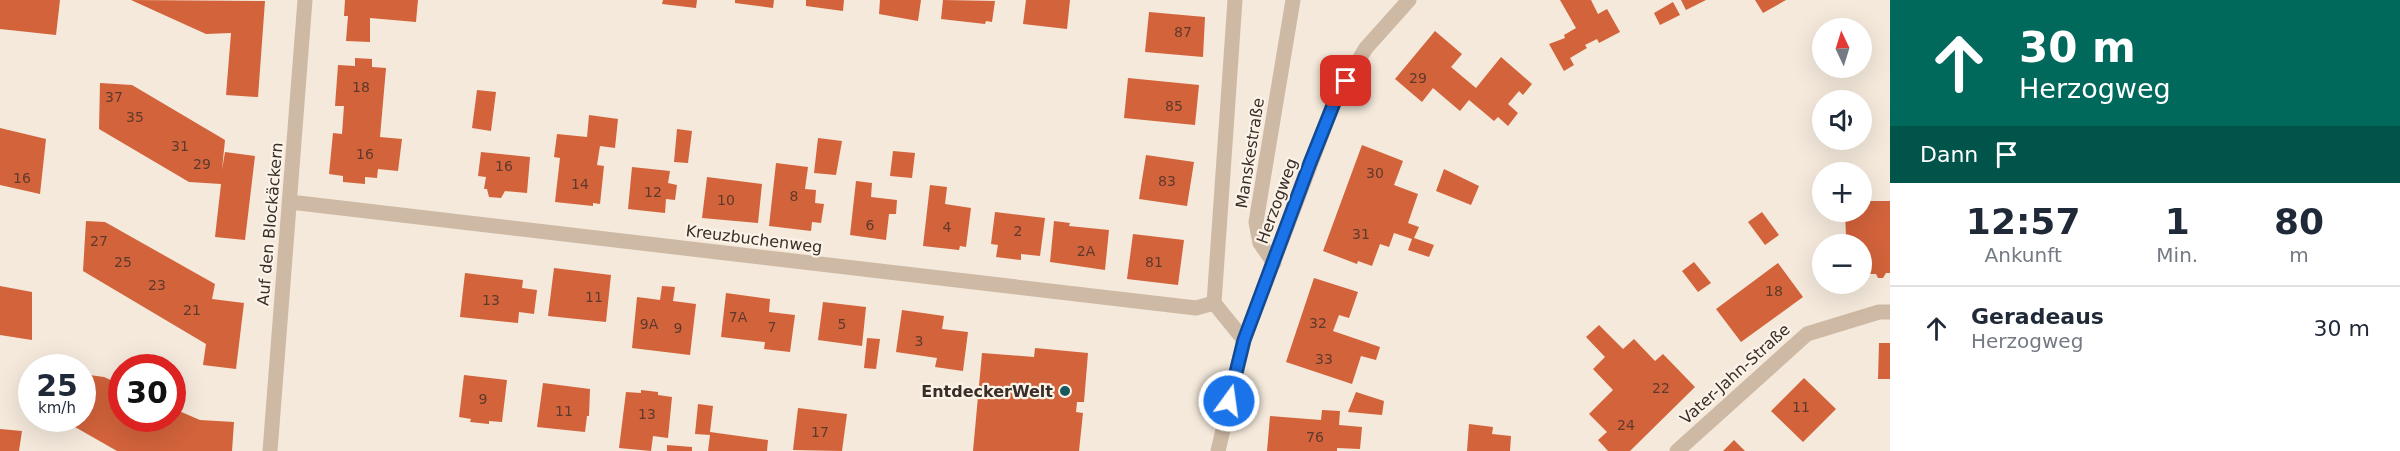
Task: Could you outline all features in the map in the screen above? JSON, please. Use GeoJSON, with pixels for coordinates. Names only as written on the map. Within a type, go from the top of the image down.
{"type":"FeatureCollection","features":[{"type":"Feature","properties":{"kind":"street","name":"Auf den Blockäckern"},"geometry":{"type":"LineString","coordinates":[[270,451],[305,0]]}},
{"type":"Feature","properties":{"kind":"street","name":"Manskestraße"},"geometry":{"type":"LineString","coordinates":[[1214,303],[1235,0]]}},
{"type":"Feature","properties":{"kind":"street","name":"Manskestraße"},"geometry":{"type":"LineString","coordinates":[[1274,263],[1260,243],[1256,222],[1293,0]]}},
{"type":"Feature","properties":{"kind":"street","name":"Herzogweg"},"geometry":{"type":"LineString","coordinates":[[1274,263],[1336,98],[1366,48],[1409,0]]}},
{"type":"Feature","properties":{"kind":"street","name":"Kreuzbuchenweg"},"geometry":{"type":"LineString","coordinates":[[290,202],[1196,308],[1214,303]]}},
{"type":"Feature","properties":{"kind":"street"},"geometry":{"type":"LineString","coordinates":[[1218,451],[1244,340],[1274,263]]}},
{"type":"Feature","properties":{"kind":"street"},"geometry":{"type":"LineString","coordinates":[[1214,303],[1244,340]]}},
{"type":"Feature","properties":{"kind":"street","name":"Vater-Jahn-Straße"},"geometry":{"type":"LineString","coordinates":[[1677,451],[1807,334],[1879,312],[1890,312]]}},
{"type":"Feature","properties":{"kind":"building"},"geometry":{"type":"Polygon","coordinates":[[[0,0],[60,0],[56,35],[0,29],[0,0]]]}},
{"type":"Feature","properties":{"kind":"building"},"geometry":{"type":"Polygon","coordinates":[[[131,0],[265,1],[258,97],[226,95],[231,33],[206,34],[131,0]]]}},
{"type":"Feature","properties":{"kind":"building"},"geometry":{"type":"Polygon","coordinates":[[[345,0],[418,0],[416,22],[370,18],[370,42],[346,41],[348,16],[344,16],[345,0]]]}},
{"type":"Feature","properties":{"kind":"building"},"geometry":{"type":"Polygon","coordinates":[[[663,0],[697,0],[696,8],[662,4],[663,0]]]}},
{"type":"Feature","properties":{"kind":"building"},"geometry":{"type":"Polygon","coordinates":[[[735,0],[774,0],[773,8],[735,3],[735,0]]]}},
{"type":"Feature","properties":{"kind":"building"},"geometry":{"type":"Polygon","coordinates":[[[806,0],[844,0],[843,11],[806,6],[806,0]]]}},
{"type":"Feature","properties":{"kind":"building"},"geometry":{"type":"Polygon","coordinates":[[[880,0],[921,0],[918,21],[879,14],[880,0]]]}},
{"type":"Feature","properties":{"kind":"building"},"geometry":{"type":"Polygon","coordinates":[[[943,0],[995,1],[992,22],[986,21],[985,24],[941,19],[943,0]]]}},
{"type":"Feature","properties":{"kind":"building"},"geometry":{"type":"Polygon","coordinates":[[[1026,0],[1070,0],[1067,29],[1023,24],[1026,0]]]}},
{"type":"Feature","properties":{"kind":"building"},"geometry":{"type":"Polygon","coordinates":[[[1560,0],[1591,0],[1598,14],[1607,9],[1620,32],[1599,43],[1597,39],[1585,45],[1587,48],[1570,58],[1574,65],[1564,71],[1549,44],[1565,38],[1564,35],[1576,28],[1560,0]]]}},
{"type":"Feature","properties":{"kind":"building"},"geometry":{"type":"Polygon","coordinates":[[[1681,0],[1706,0],[1686,10],[1681,0]]]}},
{"type":"Feature","properties":{"kind":"building"},"geometry":{"type":"Polygon","coordinates":[[[1755,0],[1786,0],[1763,13],[1755,0]]]}},
{"type":"Feature","properties":{"kind":"building"},"geometry":{"type":"Polygon","coordinates":[[[1673,2],[1680,15],[1660,25],[1654,13],[1673,2]]]}},
{"type":"Feature","properties":{"kind":"building"},"geometry":{"type":"Polygon","coordinates":[[[1149,12],[1205,17],[1203,57],[1145,52],[1149,12]]]}},
{"type":"Feature","properties":{"kind":"building"},"geometry":{"type":"Polygon","coordinates":[[[1435,31],[1462,54],[1451,67],[1476,88],[1501,57],[1532,84],[1523,95],[1519,91],[1508,104],[1518,113],[1508,126],[1498,117],[1494,121],[1469,100],[1460,111],[1433,88],[1422,102],[1395,79],[1435,31]]]}},
{"type":"Feature","properties":{"kind":"building"},"geometry":{"type":"Polygon","coordinates":[[[355,58],[372,59],[372,67],[386,68],[380,137],[402,139],[398,171],[378,169],[377,178],[365,177],[365,184],[343,182],[343,176],[329,174],[333,133],[342,134],[344,106],[335,106],[338,65],[355,66],[355,58]]]}},
{"type":"Feature","properties":{"kind":"building"},"geometry":{"type":"Polygon","coordinates":[[[1128,78],[1199,85],[1195,125],[1124,118],[1128,78]]]}},
{"type":"Feature","properties":{"kind":"building"},"geometry":{"type":"Polygon","coordinates":[[[100,83],[132,85],[225,140],[222,170],[225,152],[255,156],[245,240],[215,237],[221,184],[189,182],[99,129],[100,83]]]}},
{"type":"Feature","properties":{"kind":"building"},"geometry":{"type":"Polygon","coordinates":[[[477,90],[496,92],[491,131],[472,128],[477,90]]]}},
{"type":"Feature","properties":{"kind":"building"},"geometry":{"type":"Polygon","coordinates":[[[589,115],[618,119],[615,148],[600,146],[597,165],[604,166],[600,204],[593,203],[593,206],[555,202],[560,158],[554,157],[557,134],[587,137],[589,115]]]}},
{"type":"Feature","properties":{"kind":"building"},"geometry":{"type":"Polygon","coordinates":[[[0,128],[46,139],[40,194],[0,185],[0,128]]]}},
{"type":"Feature","properties":{"kind":"building"},"geometry":{"type":"Polygon","coordinates":[[[677,129],[692,131],[688,163],[674,162],[677,129]]]}},
{"type":"Feature","properties":{"kind":"building"},"geometry":{"type":"Polygon","coordinates":[[[818,138],[842,141],[836,175],[814,173],[818,138]]]}},
{"type":"Feature","properties":{"kind":"building"},"geometry":{"type":"Polygon","coordinates":[[[1362,145],[1403,161],[1394,185],[1418,194],[1408,223],[1419,227],[1414,238],[1434,245],[1429,257],[1408,250],[1412,239],[1394,233],[1389,247],[1380,244],[1372,266],[1358,261],[1357,264],[1323,251],[1362,145]]]}},
{"type":"Feature","properties":{"kind":"building"},"geometry":{"type":"Polygon","coordinates":[[[893,151],[915,153],[912,178],[890,176],[893,151]]]}},
{"type":"Feature","properties":{"kind":"building"},"geometry":{"type":"Polygon","coordinates":[[[481,152],[530,157],[527,193],[505,191],[501,198],[489,197],[487,189],[484,189],[486,177],[478,176],[481,152]]]}},
{"type":"Feature","properties":{"kind":"building"},"geometry":{"type":"Polygon","coordinates":[[[1146,155],[1194,162],[1187,206],[1139,199],[1146,155]]]}},
{"type":"Feature","properties":{"kind":"building"},"geometry":{"type":"Polygon","coordinates":[[[776,163],[808,167],[805,189],[816,190],[815,203],[824,204],[821,223],[812,222],[811,231],[769,226],[776,163]]]}},
{"type":"Feature","properties":{"kind":"building"},"geometry":{"type":"Polygon","coordinates":[[[632,167],[670,171],[668,183],[677,185],[675,200],[666,199],[665,213],[628,209],[632,167]]]}},
{"type":"Feature","properties":{"kind":"building"},"geometry":{"type":"Polygon","coordinates":[[[1444,169],[1479,186],[1471,205],[1436,191],[1444,169]]]}},
{"type":"Feature","properties":{"kind":"building"},"geometry":{"type":"Polygon","coordinates":[[[707,177],[762,184],[758,223],[702,218],[707,177]]]}},
{"type":"Feature","properties":{"kind":"building"},"geometry":{"type":"Polygon","coordinates":[[[856,181],[872,183],[871,197],[897,200],[896,214],[889,214],[886,240],[850,235],[856,181]]]}},
{"type":"Feature","properties":{"kind":"building"},"geometry":{"type":"Polygon","coordinates":[[[930,185],[947,187],[945,204],[971,208],[966,247],[960,246],[959,250],[923,246],[930,185]]]}},
{"type":"Feature","properties":{"kind":"building"},"geometry":{"type":"Polygon","coordinates":[[[1872,201],[1890,201],[1890,273],[1886,273],[1883,278],[1872,274],[1872,234],[1846,234],[1845,222],[1872,222],[1872,201]]]}},
{"type":"Feature","properties":{"kind":"building"},"geometry":{"type":"Polygon","coordinates":[[[995,212],[1045,218],[1040,256],[1021,254],[1021,260],[996,257],[998,245],[991,244],[995,212]]]}},
{"type":"Feature","properties":{"kind":"building"},"geometry":{"type":"Polygon","coordinates":[[[1762,212],[1779,235],[1765,245],[1748,222],[1762,212]]]}},
{"type":"Feature","properties":{"kind":"building"},"geometry":{"type":"Polygon","coordinates":[[[86,221],[105,222],[215,284],[212,299],[244,303],[236,369],[203,365],[206,344],[83,271],[86,221]]]}},
{"type":"Feature","properties":{"kind":"building"},"geometry":{"type":"Polygon","coordinates":[[[1054,221],[1070,223],[1069,226],[1109,230],[1105,270],[1050,262],[1054,221]]]}},
{"type":"Feature","properties":{"kind":"building"},"geometry":{"type":"Polygon","coordinates":[[[1133,234],[1184,240],[1178,285],[1127,279],[1133,234]]]}},
{"type":"Feature","properties":{"kind":"building"},"geometry":{"type":"Polygon","coordinates":[[[1694,262],[1711,283],[1698,292],[1682,271],[1694,262]]]}},
{"type":"Feature","properties":{"kind":"building"},"geometry":{"type":"Polygon","coordinates":[[[1778,263],[1803,297],[1741,342],[1716,309],[1778,263]]]}},
{"type":"Feature","properties":{"kind":"building"},"geometry":{"type":"Polygon","coordinates":[[[554,268],[611,275],[606,322],[548,316],[554,268]]]}},
{"type":"Feature","properties":{"kind":"building"},"geometry":{"type":"Polygon","coordinates":[[[465,273],[523,280],[522,288],[537,290],[534,314],[519,312],[518,323],[460,317],[465,273]]]}},
{"type":"Feature","properties":{"kind":"building"},"geometry":{"type":"Polygon","coordinates":[[[1314,278],[1358,292],[1349,318],[1339,315],[1333,331],[1380,347],[1376,360],[1361,356],[1352,384],[1286,362],[1314,278]]]}},
{"type":"Feature","properties":{"kind":"building"},"geometry":{"type":"Polygon","coordinates":[[[0,286],[32,292],[32,340],[0,335],[0,286]]]}},
{"type":"Feature","properties":{"kind":"building"},"geometry":{"type":"Polygon","coordinates":[[[662,286],[675,287],[673,301],[696,304],[690,355],[632,348],[637,297],[660,300],[662,286]]]}},
{"type":"Feature","properties":{"kind":"building"},"geometry":{"type":"Polygon","coordinates":[[[726,293],[770,299],[769,312],[795,315],[790,352],[764,349],[765,342],[721,337],[726,293]]]}},
{"type":"Feature","properties":{"kind":"building"},"geometry":{"type":"Polygon","coordinates":[[[823,302],[866,307],[862,346],[818,340],[823,302]]]}},
{"type":"Feature","properties":{"kind":"building"},"geometry":{"type":"Polygon","coordinates":[[[902,310],[944,316],[942,329],[968,332],[963,371],[935,367],[937,358],[896,352],[902,310]]]}},
{"type":"Feature","properties":{"kind":"building"},"geometry":{"type":"Polygon","coordinates":[[[1599,325],[1623,349],[1634,339],[1655,361],[1663,354],[1695,387],[1630,451],[1608,451],[1598,440],[1607,432],[1589,414],[1613,390],[1593,369],[1605,357],[1586,337],[1599,325]]]}},
{"type":"Feature","properties":{"kind":"building"},"geometry":{"type":"Polygon","coordinates":[[[867,338],[880,339],[876,369],[864,368],[867,338]]]}},
{"type":"Feature","properties":{"kind":"building"},"geometry":{"type":"Polygon","coordinates":[[[1879,343],[1890,343],[1890,379],[1878,379],[1879,343]]]}},
{"type":"Feature","properties":{"kind":"building"},"geometry":{"type":"Polygon","coordinates":[[[1035,348],[1088,353],[1084,402],[1077,402],[1076,412],[1083,413],[1079,451],[973,451],[982,353],[1034,357],[1035,348]]]}},
{"type":"Feature","properties":{"kind":"building"},"geometry":{"type":"Polygon","coordinates":[[[464,375],[507,380],[502,422],[489,421],[489,424],[470,422],[471,419],[459,417],[464,375]]]}},
{"type":"Feature","properties":{"kind":"building"},"geometry":{"type":"Polygon","coordinates":[[[96,376],[108,379],[108,432],[186,432],[186,414],[200,420],[234,422],[232,451],[117,451],[84,432],[96,432],[96,376]]]}},
{"type":"Feature","properties":{"kind":"building"},"geometry":{"type":"Polygon","coordinates":[[[1804,378],[1836,409],[1803,442],[1771,411],[1804,378]]]}},
{"type":"Feature","properties":{"kind":"building"},"geometry":{"type":"Polygon","coordinates":[[[543,383],[590,389],[589,416],[587,416],[585,432],[537,427],[543,383]]]}},
{"type":"Feature","properties":{"kind":"building"},"geometry":{"type":"Polygon","coordinates":[[[641,390],[672,397],[668,438],[653,436],[651,451],[619,448],[626,392],[641,393],[641,390]]]}},
{"type":"Feature","properties":{"kind":"building"},"geometry":{"type":"Polygon","coordinates":[[[1356,392],[1384,401],[1382,415],[1348,412],[1356,392]]]}},
{"type":"Feature","properties":{"kind":"building"},"geometry":{"type":"Polygon","coordinates":[[[698,404],[713,406],[710,432],[768,440],[767,451],[708,451],[710,435],[695,434],[698,404]]]}},
{"type":"Feature","properties":{"kind":"building"},"geometry":{"type":"Polygon","coordinates":[[[798,408],[847,414],[842,451],[793,450],[798,408]]]}},
{"type":"Feature","properties":{"kind":"building"},"geometry":{"type":"Polygon","coordinates":[[[1322,410],[1340,411],[1339,425],[1362,427],[1360,449],[1267,451],[1270,416],[1321,420],[1322,410]]]}},
{"type":"Feature","properties":{"kind":"building"},"geometry":{"type":"Polygon","coordinates":[[[1469,424],[1493,427],[1492,434],[1511,436],[1510,451],[1467,451],[1469,424]]]}},
{"type":"Feature","properties":{"kind":"building"},"geometry":{"type":"Polygon","coordinates":[[[0,429],[22,432],[19,451],[0,451],[0,429]]]}},
{"type":"Feature","properties":{"kind":"building"},"geometry":{"type":"Polygon","coordinates":[[[1734,440],[1745,451],[1723,451],[1734,440]]]}},
{"type":"Feature","properties":{"kind":"building"},"geometry":{"type":"Polygon","coordinates":[[[667,445],[692,447],[692,451],[667,451],[667,445]]]}},
{"type":"Feature","properties":{"kind":"place","name":"EntdeckerWelt"},"geometry":{"type":"Point","coordinates":[1065,391]}},
{"type":"Feature","properties":{"kind":"route"},"geometry":{"type":"LineString","coordinates":[[1229,401],[1244,340],[1310,163],[1336,98],[1346,81]]}}]}
